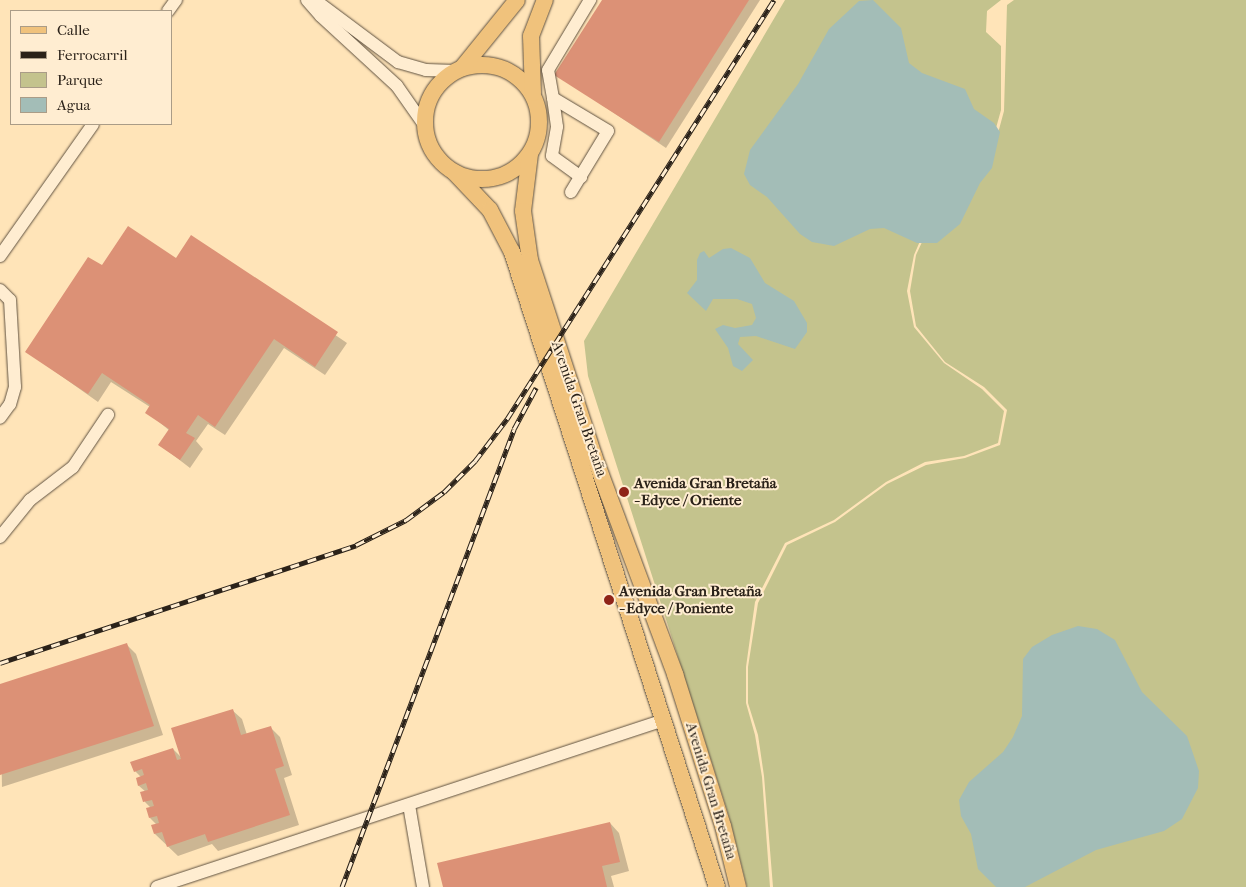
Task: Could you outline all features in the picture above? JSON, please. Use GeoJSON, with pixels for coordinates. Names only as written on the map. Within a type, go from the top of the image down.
{"type":"FeatureCollection","features":[{"type":"Feature","properties":{"kind":"main road"},"geometry":{"type":"LineString","coordinates":[[517,0],[459,70],[432,94],[425,126],[432,149],[454,172],[476,178],[492,178],[514,170],[530,154],[540,128],[533,95],[530,45],[536,18],[545,0]]}},
{"type":"Feature","properties":{"kind":"main road"},"geometry":{"type":"LineString","coordinates":[[459,70],[487,65],[503,68],[524,82],[533,95]]}},
{"type":"Feature","properties":{"kind":"main road","name":"Avenida Gran Bretaña"},"geometry":{"type":"LineString","coordinates":[[530,154],[523,211],[530,260],[592,449],[675,674],[723,826],[738,887]]}},
{"type":"Feature","properties":{"kind":"main road","name":"Avenida Gran Bretaña"},"geometry":{"type":"LineString","coordinates":[[454,172],[490,210],[512,252],[717,887]]}},
{"type":"Feature","properties":{"kind":"main road"},"geometry":{"type":"LineString","coordinates":[[664,720],[673,703],[675,674]]}},
{"type":"Feature","properties":{"kind":"street"},"geometry":{"type":"LineString","coordinates":[[308,0],[321,16],[397,86],[425,126]]}},
{"type":"Feature","properties":{"kind":"street"},"geometry":{"type":"LineString","coordinates":[[315,0],[398,62],[426,70],[459,70]]}},
{"type":"Feature","properties":{"kind":"street"},"geometry":{"type":"LineString","coordinates":[[580,177],[552,156],[557,127],[548,78],[550,63],[590,0]]}},
{"type":"Feature","properties":{"kind":"street"},"geometry":{"type":"LineString","coordinates":[[553,98],[608,130],[571,192]]}},
{"type":"Feature","properties":{"kind":"street"},"geometry":{"type":"LineString","coordinates":[[0,256],[92,125]]}},
{"type":"Feature","properties":{"kind":"street"},"geometry":{"type":"LineString","coordinates":[[0,290],[10,303],[16,386],[10,404],[0,418]]}},
{"type":"Feature","properties":{"kind":"street"},"geometry":{"type":"LineString","coordinates":[[0,537],[30,500],[72,467],[108,415]]}},
{"type":"Feature","properties":{"kind":"street"},"geometry":{"type":"LineString","coordinates":[[157,887],[664,720]]}},
{"type":"Feature","properties":{"kind":"street"},"geometry":{"type":"LineString","coordinates":[[410,804],[423,887]]}},
{"type":"Feature","properties":{"kind":"green space"},"geometry":{"type":"Polygon","coordinates":[[[785,0],[1001,0],[987,11],[986,32],[1001,46],[1001,110],[988,157],[927,225],[914,255],[907,291],[914,327],[944,363],[982,389],[1004,411],[998,443],[964,456],[925,462],[886,482],[834,520],[785,543],[755,602],[746,667],[746,703],[755,735],[762,777],[770,887],[747,887],[729,816],[588,376],[584,341],[785,0]]]}},
{"type":"Feature","properties":{"kind":"green space"},"geometry":{"type":"Polygon","coordinates":[[[1014,0],[1246,0],[1246,887],[773,887],[764,776],[758,735],[748,703],[748,667],[758,603],[787,545],[835,522],[887,484],[926,465],[965,458],[1000,445],[1007,410],[984,387],[945,362],[916,326],[910,291],[916,255],[929,227],[991,159],[1004,111],[1007,5],[1014,0]]]}},
{"type":"Feature","properties":{"kind":"water"},"geometry":{"type":"Polygon","coordinates":[[[873,0],[901,28],[909,63],[922,73],[965,89],[974,109],[994,123],[1000,132],[992,168],[980,183],[960,224],[937,243],[917,243],[884,228],[870,229],[834,246],[812,242],[800,234],[767,197],[750,185],[744,174],[750,150],[798,84],[829,29],[859,1],[873,0]]]}},
{"type":"Feature","properties":{"kind":"water"},"geometry":{"type":"Polygon","coordinates":[[[731,248],[750,258],[765,283],[794,301],[807,323],[807,332],[795,349],[756,336],[740,337],[738,344],[753,360],[742,371],[733,366],[728,348],[715,329],[723,325],[735,328],[752,325],[756,318],[752,304],[737,299],[713,299],[706,311],[687,293],[697,280],[697,260],[700,253],[704,251],[709,258],[723,249],[731,248]]]}},
{"type":"Feature","properties":{"kind":"water"},"geometry":{"type":"Polygon","coordinates":[[[1078,626],[1097,629],[1115,640],[1142,692],[1187,736],[1199,771],[1198,788],[1182,819],[1164,831],[1096,850],[1025,887],[996,887],[978,869],[971,834],[961,816],[959,800],[969,782],[1003,752],[1013,737],[1022,716],[1023,659],[1032,647],[1052,635],[1078,626]]]}},
{"type":"Feature","properties":{"kind":"building"},"geometry":{"type":"Polygon","coordinates":[[[602,0],[749,0],[659,142],[554,75],[602,0]]]}},
{"type":"Feature","properties":{"kind":"building"},"geometry":{"type":"Polygon","coordinates":[[[128,226],[176,258],[191,235],[338,332],[315,367],[274,339],[215,427],[198,415],[186,433],[195,438],[180,460],[158,445],[169,429],[145,413],[150,405],[102,373],[88,394],[25,352],[88,257],[102,265],[128,226]]]}},
{"type":"Feature","properties":{"kind":"building"},"geometry":{"type":"Polygon","coordinates":[[[127,643],[154,726],[0,775],[0,684],[127,643]]]}},
{"type":"Feature","properties":{"kind":"building"},"geometry":{"type":"Polygon","coordinates":[[[233,709],[241,735],[271,726],[284,766],[275,769],[290,815],[208,842],[205,834],[167,847],[162,832],[154,834],[151,825],[159,823],[157,816],[149,818],[146,808],[154,806],[152,800],[143,802],[140,792],[148,790],[146,783],[138,786],[136,778],[144,775],[142,769],[134,772],[130,762],[173,748],[177,760],[181,759],[171,728],[233,709]]]}},
{"type":"Feature","properties":{"kind":"building"},"geometry":{"type":"Polygon","coordinates":[[[610,822],[620,862],[602,866],[607,887],[443,887],[437,863],[610,822]]]}},
{"type":"Feature","properties":{"kind":"railway"},"geometry":{"type":"LineString","coordinates":[[0,663],[356,545],[406,520],[444,492],[475,461],[507,419],[774,0]]}},
{"type":"Feature","properties":{"kind":"railway"},"geometry":{"type":"LineString","coordinates":[[342,887],[514,429],[536,388]]}},
{"type":"Feature","properties":{"kind":"place","name":"Avenida Gran Bretaña - Edyce / Oriente"},"geometry":{"type":"Point","coordinates":[624,492]}},
{"type":"Feature","properties":{"kind":"place","name":"Avenida Gran Bretaña - Edyce / Poniente"},"geometry":{"type":"Point","coordinates":[609,600]}}]}
